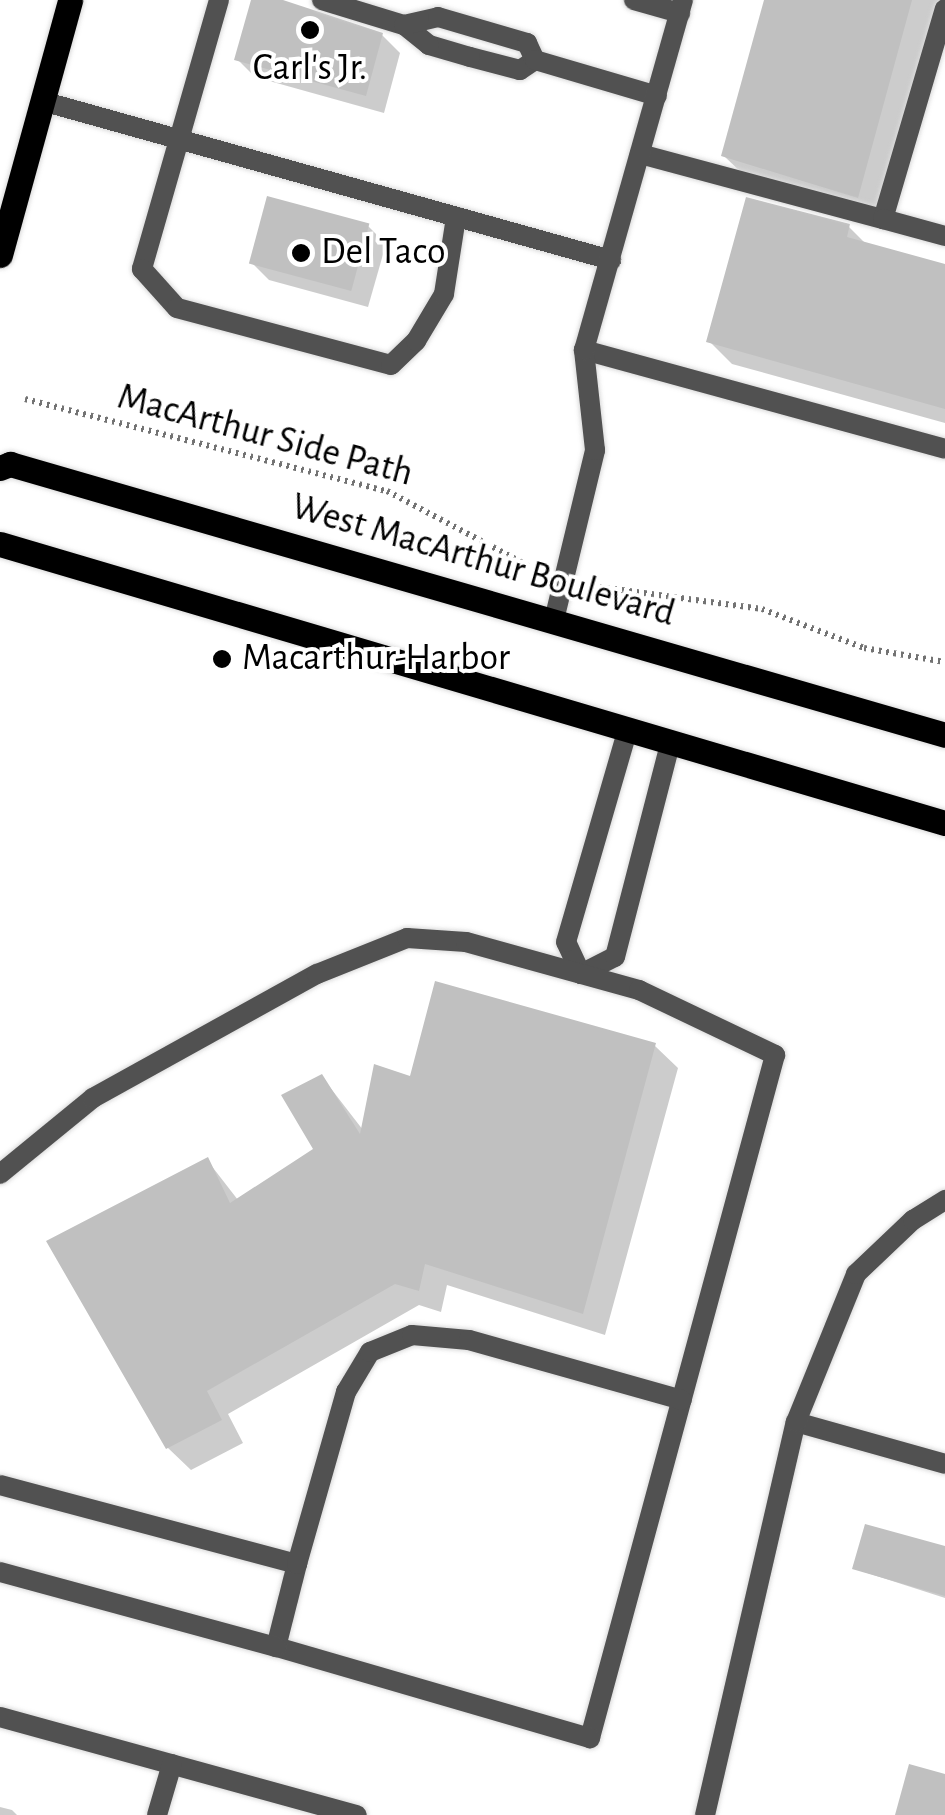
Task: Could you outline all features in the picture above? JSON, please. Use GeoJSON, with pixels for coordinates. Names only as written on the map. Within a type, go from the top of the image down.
{"type":"FeatureCollection","features":[{"type":"Feature","properties":{"kind":"main road"},"geometry":{"type":"LineString","coordinates":[[0,254],[70,0]]}},
{"type":"Feature","properties":{"kind":"main road","name":"West MacArthur Boulevard"},"geometry":{"type":"LineString","coordinates":[[0,468],[10,464],[945,735]]}},
{"type":"Feature","properties":{"kind":"main road"},"geometry":{"type":"LineString","coordinates":[[0,544],[945,823]]}},
{"type":"Feature","properties":{"kind":"lane"},"geometry":{"type":"LineString","coordinates":[[219,0],[142,269],[177,308],[392,365],[416,341],[444,294],[456,217]]}},
{"type":"Feature","properties":{"kind":"lane"},"geometry":{"type":"LineString","coordinates":[[322,0],[404,25],[429,45],[470,57],[520,70],[535,60]]}},
{"type":"Feature","properties":{"kind":"lane"},"geometry":{"type":"LineString","coordinates":[[554,620],[595,450],[584,350],[681,6],[634,0]]}},
{"type":"Feature","properties":{"kind":"lane"},"geometry":{"type":"LineString","coordinates":[[883,219],[945,10]]}},
{"type":"Feature","properties":{"kind":"lane"},"geometry":{"type":"LineString","coordinates":[[404,25],[438,16],[527,43],[535,60],[657,96]]}},
{"type":"Feature","properties":{"kind":"lane"},"geometry":{"type":"LineString","coordinates":[[42,101],[611,260]]}},
{"type":"Feature","properties":{"kind":"lane"},"geometry":{"type":"LineString","coordinates":[[640,154],[945,236]]}},
{"type":"Feature","properties":{"kind":"lane"},"geometry":{"type":"LineString","coordinates":[[584,350],[945,449]]}},
{"type":"Feature","properties":{"kind":"lane"},"geometry":{"type":"LineString","coordinates":[[582,974],[566,942],[628,729]]}},
{"type":"Feature","properties":{"kind":"lane"},"geometry":{"type":"LineString","coordinates":[[582,974],[615,957],[671,742]]}},
{"type":"Feature","properties":{"kind":"lane"},"geometry":{"type":"LineString","coordinates":[[0,1174],[93,1098],[316,974],[379,947],[432,936],[640,990],[776,1054],[590,1738],[0,1572]]}},
{"type":"Feature","properties":{"kind":"lane"},"geometry":{"type":"LineString","coordinates":[[706,1815],[796,1422],[856,1274],[913,1220],[945,1200]]}},
{"type":"Feature","properties":{"kind":"lane"},"geometry":{"type":"LineString","coordinates":[[276,1647],[346,1392],[370,1352],[412,1335],[469,1340],[682,1400]]}},
{"type":"Feature","properties":{"kind":"lane"},"geometry":{"type":"LineString","coordinates":[[796,1422],[945,1464]]}},
{"type":"Feature","properties":{"kind":"lane"},"geometry":{"type":"LineString","coordinates":[[0,1485],[297,1564]]}},
{"type":"Feature","properties":{"kind":"lane"},"geometry":{"type":"LineString","coordinates":[[0,1717],[357,1815]]}},
{"type":"Feature","properties":{"kind":"lane"},"geometry":{"type":"LineString","coordinates":[[158,1815],[172,1764]]}},
{"type":"Feature","properties":{"kind":"path","name":"MacArthur Side Path"},"geometry":{"type":"LineString","coordinates":[[25,399],[387,492],[523,566],[564,578],[624,594],[762,609],[864,648],[945,662]]}},
{"type":"Feature","properties":{"kind":"building"},"geometry":{"type":"Polygon","coordinates":[[[251,0],[283,0],[383,33],[366,96],[234,60],[251,0]]]}},
{"type":"Feature","properties":{"kind":"building"},"geometry":{"type":"Polygon","coordinates":[[[764,0],[912,0],[858,198],[721,156],[764,0]]]}},
{"type":"Feature","properties":{"kind":"building"},"geometry":{"type":"Polygon","coordinates":[[[267,196],[369,223],[351,291],[249,264],[267,196]]]}},
{"type":"Feature","properties":{"kind":"building"},"geometry":{"type":"Polygon","coordinates":[[[746,197],[850,224],[847,237],[945,264],[945,409],[706,342],[746,197]]]}},
{"type":"Feature","properties":{"kind":"building"},"geometry":{"type":"Polygon","coordinates":[[[435,981],[656,1043],[583,1314],[425,1264],[419,1291],[395,1284],[207,1391],[222,1420],[166,1449],[46,1241],[208,1157],[230,1203],[313,1149],[281,1095],[322,1074],[360,1134],[374,1064],[410,1076],[435,981]]]}},
{"type":"Feature","properties":{"kind":"building"},"geometry":{"type":"Polygon","coordinates":[[[865,1524],[945,1546],[945,1596],[852,1569],[865,1524]]]}},
{"type":"Feature","properties":{"kind":"building"},"geometry":{"type":"Polygon","coordinates":[[[909,1764],[945,1774],[945,1815],[895,1815],[909,1764]]]}},
{"type":"Feature","properties":{"kind":"place","name":"Carl's Jr."},"geometry":{"type":"Point","coordinates":[310,30]}},
{"type":"Feature","properties":{"kind":"place","name":"Del Taco"},"geometry":{"type":"Point","coordinates":[301,253]}},
{"type":"Feature","properties":{"kind":"place","name":"Macarthur-Harbor"},"geometry":{"type":"Point","coordinates":[222,659]}}]}
